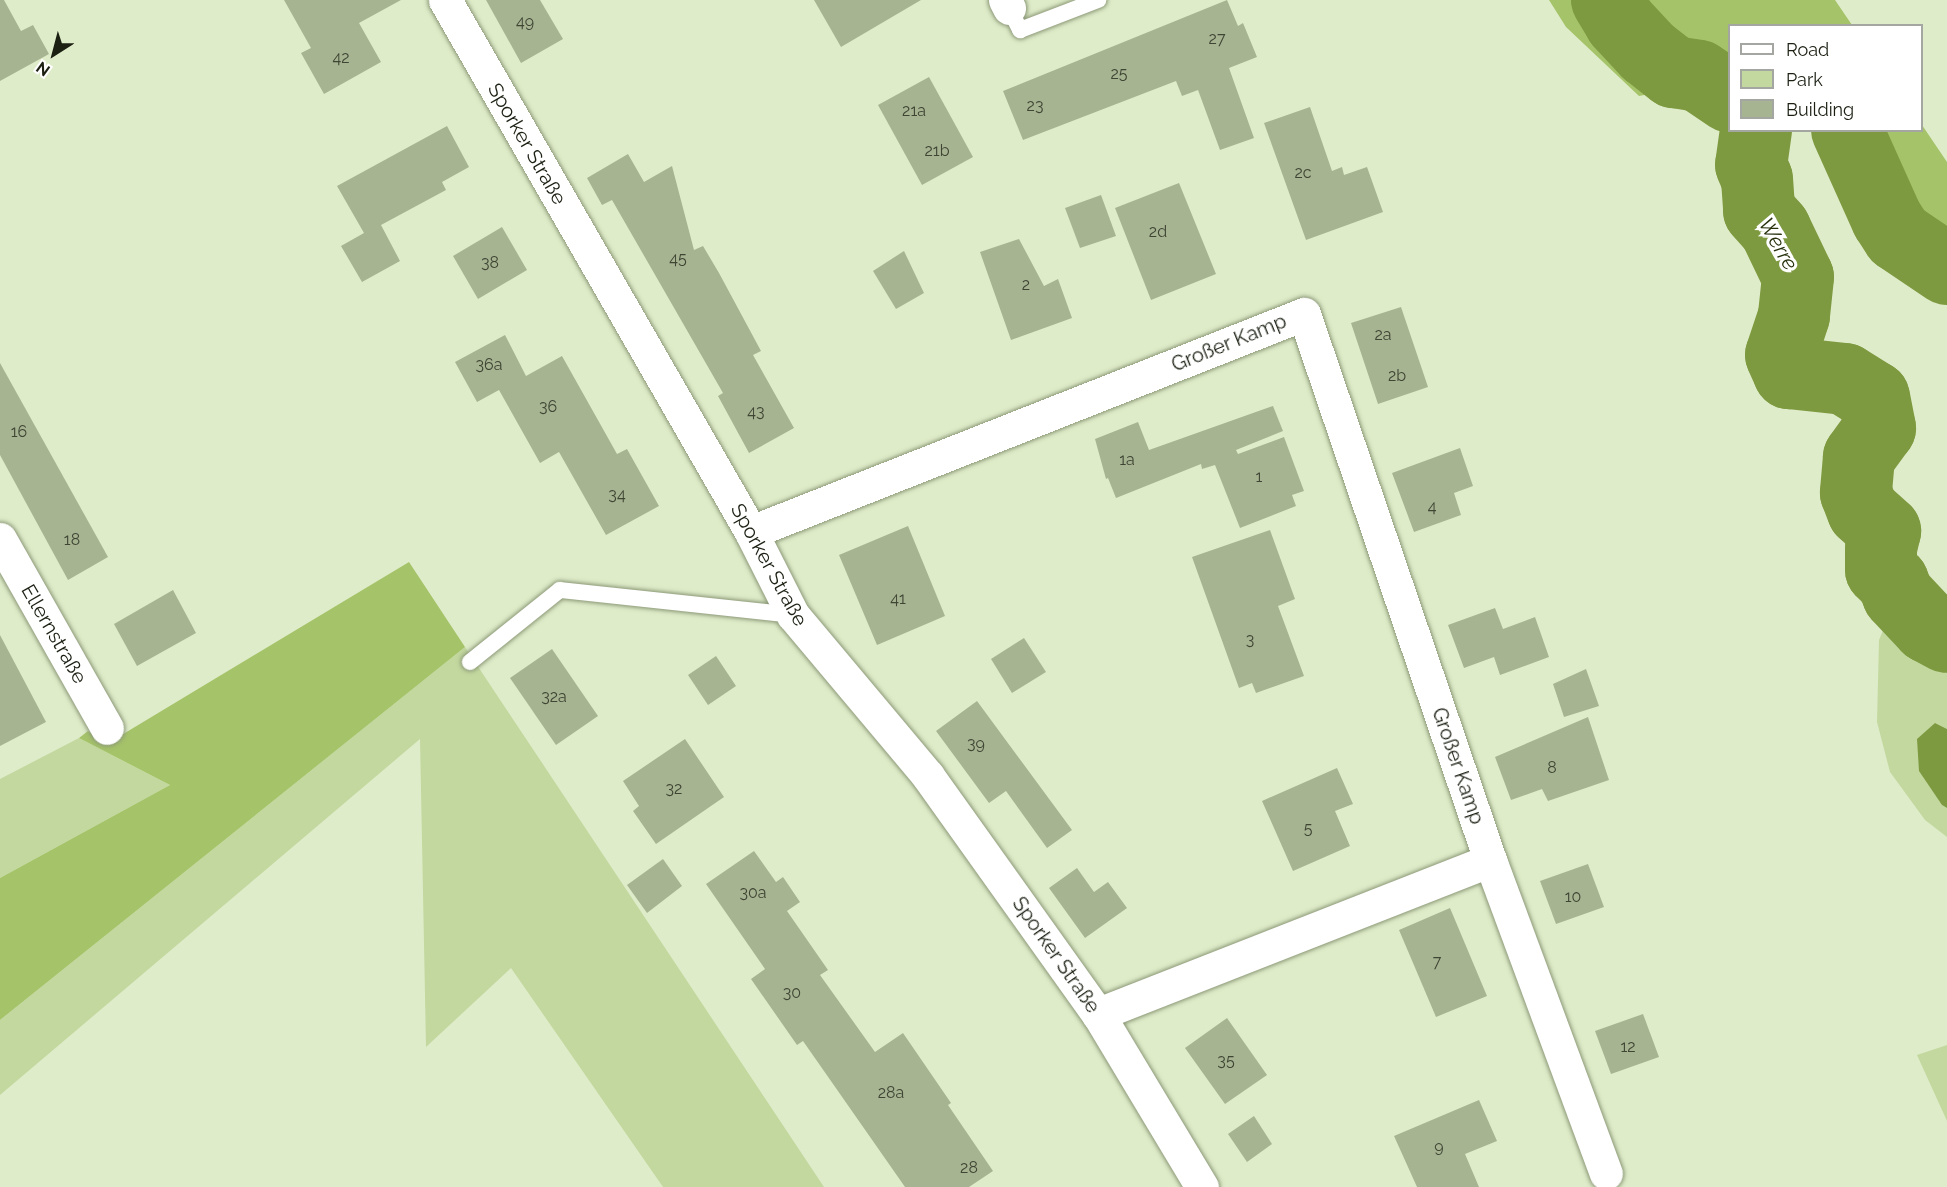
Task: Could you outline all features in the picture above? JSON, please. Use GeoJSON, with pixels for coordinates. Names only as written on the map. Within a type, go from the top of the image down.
{"type":"FeatureCollection","features":[{"type":"Feature","properties":{"kind":"street","name":"Sporker Straße"},"geometry":{"type":"LineString","coordinates":[[444,0],[751,532],[793,615],[928,776],[1098,1014],[1202,1187]]}},
{"type":"Feature","properties":{"kind":"street","name":"Großer Kamp"},"geometry":{"type":"LineString","coordinates":[[751,532],[1304,314],[1490,860],[1606,1173]]}},
{"type":"Feature","properties":{"kind":"street","name":"Ellernstraße"},"geometry":{"type":"LineString","coordinates":[[0,539],[107,728]]}},
{"type":"Feature","properties":{"kind":"street"},"geometry":{"type":"LineString","coordinates":[[1098,1014],[1490,860]]}},
{"type":"Feature","properties":{"kind":"lane"},"geometry":{"type":"LineString","coordinates":[[1007,4],[1020,30],[1098,0]]}},
{"type":"Feature","properties":{"kind":"lane"},"geometry":{"type":"LineString","coordinates":[[470,662],[560,590],[793,615]]}},
{"type":"Feature","properties":{"kind":"green space"},"geometry":{"type":"Polygon","coordinates":[[[1898,595],[1928,627],[1947,637],[1947,729],[1935,723],[1942,805],[1947,808],[1947,837],[1925,820],[1890,772],[1877,722],[1879,640],[1898,595]]]}},
{"type":"Feature","properties":{"kind":"green space"},"geometry":{"type":"Polygon","coordinates":[[[465,647],[824,1187],[663,1187],[511,968],[426,1047],[420,739],[0,1095],[0,1020],[465,647]]]}},
{"type":"Feature","properties":{"kind":"green space"},"geometry":{"type":"Polygon","coordinates":[[[79,738],[170,785],[0,878],[0,779],[79,738]]]}},
{"type":"Feature","properties":{"kind":"green space"},"geometry":{"type":"Polygon","coordinates":[[[1947,1045],[1947,1121],[1917,1055],[1947,1045]]]}},
{"type":"Feature","properties":{"kind":"shaded area"},"geometry":{"type":"Polygon","coordinates":[[[1549,0],[1835,0],[1851,24],[1728,24],[1728,79],[1639,96],[1566,27],[1549,0]]]}},
{"type":"Feature","properties":{"kind":"shaded area"},"geometry":{"type":"Polygon","coordinates":[[[1923,126],[1947,162],[1947,266],[1885,211],[1839,132],[1923,132],[1923,126]]]}},
{"type":"Feature","properties":{"kind":"shaded area"},"geometry":{"type":"Polygon","coordinates":[[[409,562],[465,647],[0,1020],[0,878],[170,785],[79,738],[88,731],[105,745],[409,562]]]}},
{"type":"Feature","properties":{"kind":"shaded area"},"geometry":{"type":"Polygon","coordinates":[[[1935,723],[1947,729],[1947,808],[1942,805],[1919,771],[1917,739],[1935,723]]]}},
{"type":"Feature","properties":{"kind":"building"},"geometry":{"type":"Polygon","coordinates":[[[0,0],[4,0],[21,31],[33,25],[49,54],[0,81],[0,0]]]}},
{"type":"Feature","properties":{"kind":"building"},"geometry":{"type":"Polygon","coordinates":[[[284,0],[401,0],[359,23],[381,62],[324,94],[301,53],[311,48],[284,0]]]}},
{"type":"Feature","properties":{"kind":"building"},"geometry":{"type":"Polygon","coordinates":[[[486,0],[540,0],[563,39],[521,63],[486,0]]]}},
{"type":"Feature","properties":{"kind":"building"},"geometry":{"type":"Polygon","coordinates":[[[814,0],[921,0],[841,47],[814,0]]]}},
{"type":"Feature","properties":{"kind":"building"},"geometry":{"type":"Polygon","coordinates":[[[1227,0],[1238,26],[1243,23],[1257,57],[1229,68],[1254,138],[1220,150],[1198,90],[1182,96],[1176,81],[1023,140],[1003,91],[1227,0]]]}},
{"type":"Feature","properties":{"kind":"building"},"geometry":{"type":"Polygon","coordinates":[[[929,77],[973,157],[922,185],[878,105],[929,77]]]}},
{"type":"Feature","properties":{"kind":"building"},"geometry":{"type":"Polygon","coordinates":[[[1310,107],[1332,171],[1342,167],[1344,175],[1367,167],[1383,212],[1306,240],[1264,123],[1310,107]]]}},
{"type":"Feature","properties":{"kind":"building"},"geometry":{"type":"Polygon","coordinates":[[[447,126],[469,167],[442,182],[446,190],[381,225],[400,261],[362,282],[341,246],[364,233],[337,186],[447,126]]]}},
{"type":"Feature","properties":{"kind":"building"},"geometry":{"type":"Polygon","coordinates":[[[628,154],[644,182],[672,166],[694,250],[703,246],[719,273],[761,351],[753,355],[794,428],[749,453],[718,396],[723,393],[612,200],[602,205],[587,178],[628,154]]]}},
{"type":"Feature","properties":{"kind":"building"},"geometry":{"type":"Polygon","coordinates":[[[1179,183],[1216,274],[1151,300],[1115,208],[1179,183]]]}},
{"type":"Feature","properties":{"kind":"building"},"geometry":{"type":"Polygon","coordinates":[[[1101,195],[1116,236],[1080,248],[1065,208],[1101,195]]]}},
{"type":"Feature","properties":{"kind":"building"},"geometry":{"type":"Polygon","coordinates":[[[502,227],[527,270],[478,299],[453,256],[502,227]]]}},
{"type":"Feature","properties":{"kind":"building"},"geometry":{"type":"Polygon","coordinates":[[[1019,239],[1044,286],[1058,279],[1072,318],[1011,340],[980,252],[1019,239]]]}},
{"type":"Feature","properties":{"kind":"building"},"geometry":{"type":"Polygon","coordinates":[[[904,251],[924,293],[896,309],[873,271],[904,251]]]}},
{"type":"Feature","properties":{"kind":"building"},"geometry":{"type":"Polygon","coordinates":[[[1401,307],[1428,387],[1378,404],[1351,323],[1401,307]]]}},
{"type":"Feature","properties":{"kind":"building"},"geometry":{"type":"Polygon","coordinates":[[[505,335],[526,376],[562,356],[617,454],[627,449],[659,506],[606,535],[559,452],[540,463],[499,390],[477,402],[455,362],[505,335]]]}},
{"type":"Feature","properties":{"kind":"building"},"geometry":{"type":"Polygon","coordinates":[[[0,363],[108,557],[68,580],[0,455],[0,363]]]}},
{"type":"Feature","properties":{"kind":"building"},"geometry":{"type":"Polygon","coordinates":[[[1273,406],[1283,431],[1236,450],[1238,454],[1284,437],[1304,491],[1292,495],[1296,506],[1240,528],[1215,465],[1202,469],[1201,464],[1116,498],[1108,478],[1106,479],[1095,439],[1138,422],[1149,450],[1273,406]]]}},
{"type":"Feature","properties":{"kind":"building"},"geometry":{"type":"Polygon","coordinates":[[[1460,448],[1473,486],[1454,493],[1461,515],[1414,532],[1392,473],[1460,448]]]}},
{"type":"Feature","properties":{"kind":"building"},"geometry":{"type":"Polygon","coordinates":[[[908,526],[945,616],[877,645],[839,555],[908,526]]]}},
{"type":"Feature","properties":{"kind":"building"},"geometry":{"type":"Polygon","coordinates":[[[1270,530],[1295,599],[1278,606],[1304,676],[1256,693],[1252,683],[1239,688],[1192,557],[1270,530]]]}},
{"type":"Feature","properties":{"kind":"building"},"geometry":{"type":"Polygon","coordinates":[[[173,590],[196,633],[137,666],[114,624],[173,590]]]}},
{"type":"Feature","properties":{"kind":"building"},"geometry":{"type":"Polygon","coordinates":[[[1495,608],[1503,629],[1535,617],[1549,657],[1500,675],[1494,657],[1464,668],[1448,625],[1495,608]]]}},
{"type":"Feature","properties":{"kind":"building"},"geometry":{"type":"Polygon","coordinates":[[[0,635],[46,722],[0,746],[0,635]]]}},
{"type":"Feature","properties":{"kind":"building"},"geometry":{"type":"Polygon","coordinates":[[[1024,638],[1046,672],[1012,693],[991,659],[1024,638]]]}},
{"type":"Feature","properties":{"kind":"building"},"geometry":{"type":"Polygon","coordinates":[[[552,649],[598,716],[556,745],[510,678],[552,649]]]}},
{"type":"Feature","properties":{"kind":"building"},"geometry":{"type":"Polygon","coordinates":[[[716,656],[736,686],[708,705],[688,675],[716,656]]]}},
{"type":"Feature","properties":{"kind":"building"},"geometry":{"type":"Polygon","coordinates":[[[1586,669],[1599,706],[1564,717],[1553,684],[1586,669]]]}},
{"type":"Feature","properties":{"kind":"building"},"geometry":{"type":"Polygon","coordinates":[[[977,701],[1072,830],[1047,848],[1006,791],[989,803],[936,731],[977,701]]]}},
{"type":"Feature","properties":{"kind":"building"},"geometry":{"type":"Polygon","coordinates":[[[1588,717],[1609,780],[1548,801],[1542,789],[1511,800],[1495,757],[1588,717]]]}},
{"type":"Feature","properties":{"kind":"building"},"geometry":{"type":"Polygon","coordinates":[[[685,739],[724,797],[656,844],[633,811],[639,806],[623,781],[685,739]]]}},
{"type":"Feature","properties":{"kind":"building"},"geometry":{"type":"Polygon","coordinates":[[[1337,768],[1353,804],[1335,811],[1350,846],[1293,871],[1262,801],[1337,768]]]}},
{"type":"Feature","properties":{"kind":"building"},"geometry":{"type":"Polygon","coordinates":[[[754,851],[776,882],[783,877],[800,902],[787,911],[828,970],[820,975],[875,1052],[903,1033],[951,1103],[948,1105],[993,1171],[969,1187],[905,1187],[803,1041],[797,1045],[751,979],[765,969],[706,884],[754,851]]]}},
{"type":"Feature","properties":{"kind":"building"},"geometry":{"type":"Polygon","coordinates":[[[663,859],[682,886],[647,913],[627,885],[663,859]]]}},
{"type":"Feature","properties":{"kind":"building"},"geometry":{"type":"Polygon","coordinates":[[[1588,864],[1604,907],[1556,924],[1540,881],[1588,864]]]}},
{"type":"Feature","properties":{"kind":"building"},"geometry":{"type":"Polygon","coordinates":[[[1077,868],[1094,892],[1108,882],[1127,908],[1085,938],[1049,888],[1077,868]]]}},
{"type":"Feature","properties":{"kind":"building"},"geometry":{"type":"Polygon","coordinates":[[[1450,908],[1487,996],[1436,1017],[1399,930],[1450,908]]]}},
{"type":"Feature","properties":{"kind":"building"},"geometry":{"type":"Polygon","coordinates":[[[1643,1014],[1659,1057],[1611,1074],[1595,1031],[1643,1014]]]}},
{"type":"Feature","properties":{"kind":"building"},"geometry":{"type":"Polygon","coordinates":[[[1227,1018],[1267,1075],[1225,1104],[1185,1048],[1227,1018]]]}},
{"type":"Feature","properties":{"kind":"building"},"geometry":{"type":"Polygon","coordinates":[[[1479,1100],[1497,1141],[1465,1154],[1479,1187],[1417,1187],[1394,1136],[1479,1100]]]}},
{"type":"Feature","properties":{"kind":"building"},"geometry":{"type":"Polygon","coordinates":[[[1254,1116],[1272,1144],[1247,1162],[1228,1134],[1254,1116]]]}},
{"type":"Feature","properties":{"kind":"waterway","name":"Werre"},"geometry":{"type":"LineString","coordinates":[[1607,0],[1620,22],[1648,52],[1674,72],[1699,76],[1728,96]]}},
{"type":"Feature","properties":{"kind":"waterway","name":"Werre"},"geometry":{"type":"LineString","coordinates":[[1756,132],[1751,165],[1757,179],[1759,211],[1775,229],[1798,277],[1794,316],[1781,355],[1789,373],[1845,379],[1874,397],[1880,428],[1859,457],[1856,493],[1863,511],[1885,531],[1881,548],[1881,570],[1893,582],[1898,595],[1928,627],[1947,637]]}},
{"type":"Feature","properties":{"kind":"waterway","name":"Werre"},"geometry":{"type":"LineString","coordinates":[[1848,132],[1887,219],[1898,236],[1947,269]]}}]}
